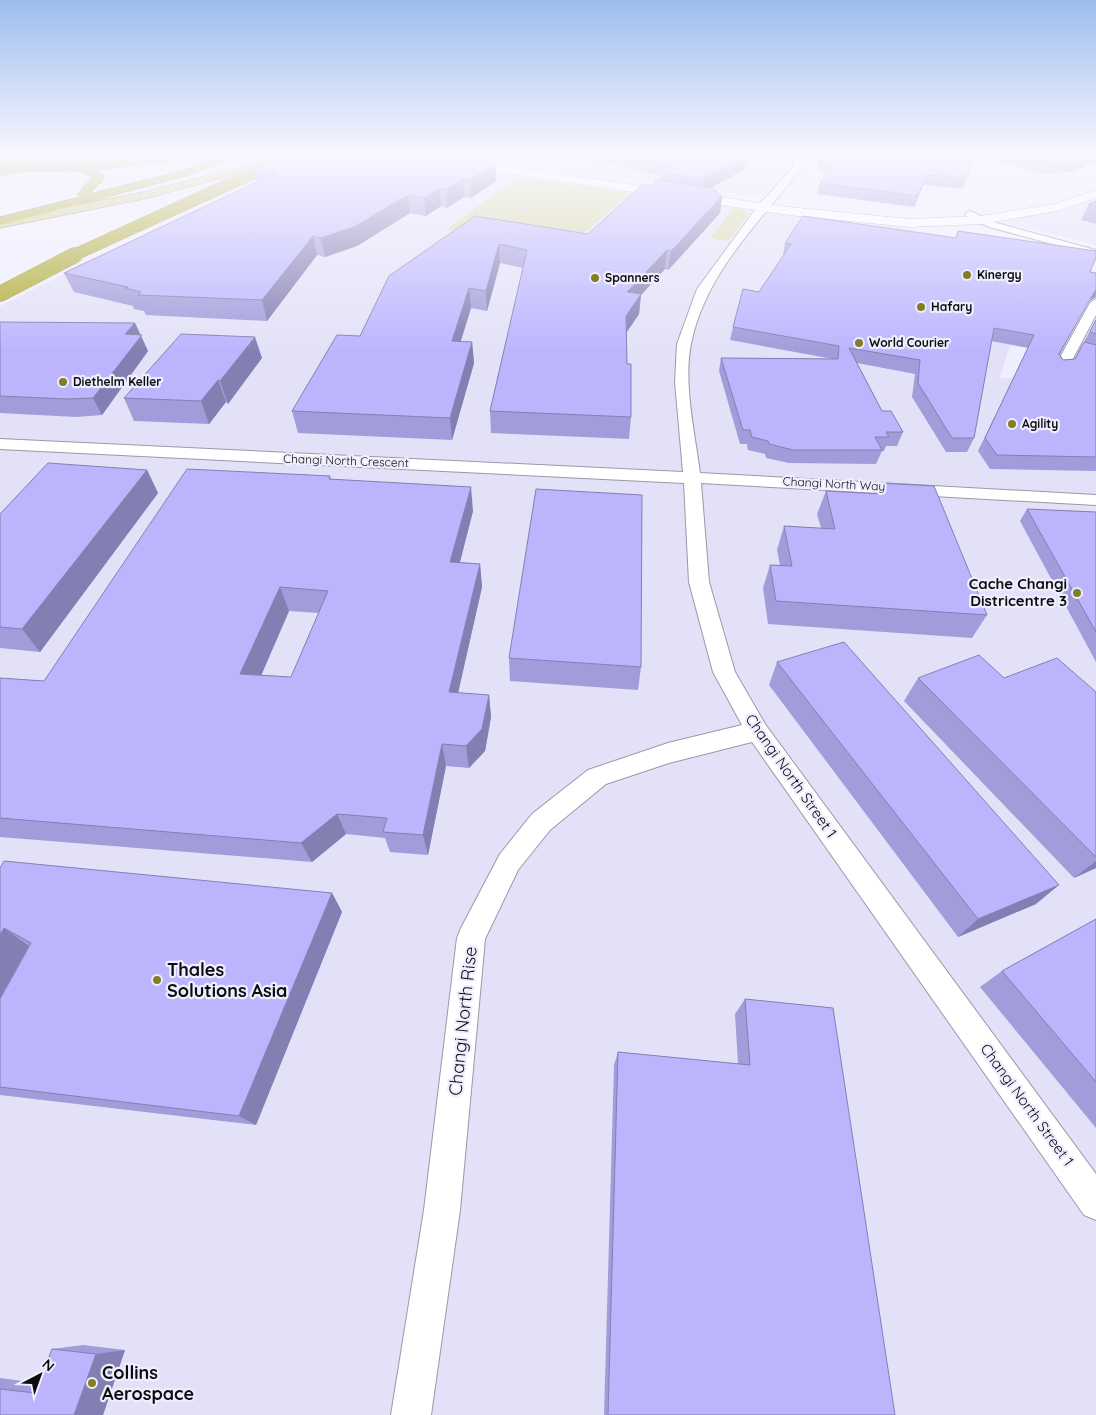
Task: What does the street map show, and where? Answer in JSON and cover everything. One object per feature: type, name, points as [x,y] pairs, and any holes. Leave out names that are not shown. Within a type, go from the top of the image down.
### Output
[{"type":"highway","points":[[9,236],[68,220]]},
{"type":"highway","points":[[64,246],[123,220]]},
{"type":"highway","points":[[0,294],[84,250],[151,220]]},
{"type":"street","name":"Changi North Street 1","points":[[754,220],[703,289],[684,344],[682,382],[692,476],[699,582],[724,672],[756,731],[1096,1203]]},
{"type":"street","points":[[867,220],[909,223],[942,220]]},
{"type":"street","points":[[985,220],[1024,234],[1096,253]]},
{"type":"street","points":[[1011,220],[1010,223],[1024,234]]},
{"type":"street","points":[[1061,368],[1070,348],[1095,305]]},
{"type":"street","points":[[1070,348],[1087,352]]},
{"type":"street","name":"Changi North Crescent","points":[[0,444],[692,476]]},
{"type":"street","name":"Changi North Way","points":[[692,476],[1096,500]]},
{"type":"street","name":"Changi North Rise","points":[[410,1415],[442,1210],[471,938],[508,862],[541,822],[597,777],[668,753],[756,731]]},
{"type":"shaded area","points":[[173,220],[859,220],[1038,252],[1000,378],[1073,381],[1096,388],[1096,1415],[0,1415],[0,306]]},
{"type":"shaded area","points":[[1010,220],[1096,220],[1096,245],[1003,222]]},
{"type":"green space","points":[[459,220],[599,220],[565,249],[446,229]]},
{"type":"green space","points":[[724,220],[744,220],[728,241],[710,238]]},
{"type":"building","points":[[176,220],[366,220],[354,227],[321,238],[313,236],[262,300],[138,295],[141,292],[125,288],[128,287],[64,273]]},
{"type":"building","points":[[469,220],[500,220],[588,234],[603,220],[700,220],[671,251],[667,250],[627,292],[641,294],[626,316],[627,364],[631,364],[631,417],[490,411],[527,250],[499,244],[486,291],[469,288],[452,341],[472,342],[450,418],[292,411],[337,335],[360,336],[389,276]]},
{"type":"building","points":[[800,220],[831,220],[956,238],[958,231],[1096,251],[1096,258],[1090,272],[1096,273],[1096,289],[1059,354],[1063,360],[1075,359],[1084,342],[1096,345],[1096,457],[997,455],[985,438],[1034,335],[994,328],[974,438],[952,438],[918,383],[920,360],[849,348],[882,411],[891,411],[903,432],[886,432],[889,437],[875,437],[882,450],[793,450],[769,444],[768,441],[752,437],[750,430],[743,430],[721,358],[838,359],[839,346],[733,327],[743,289],[759,292],[791,244],[785,243]]},
{"type":"building","points":[[1096,320],[1096,334],[1090,332]]},
{"type":"building","name":"Diethelm Keller","points":[[0,322],[135,323],[125,334],[142,335],[93,398],[67,399],[0,396]]},
{"type":"building","points":[[181,334],[255,337],[220,381],[218,380],[201,401],[124,398]]},
{"type":"building","points":[[48,463],[147,470],[22,629],[0,627],[0,514]]},
{"type":"building","points":[[187,469],[330,476],[329,479],[471,487],[450,562],[480,564],[449,692],[489,695],[482,729],[466,746],[442,744],[423,835],[383,832],[387,818],[337,814],[301,843],[0,818],[0,678],[44,681]],"holes":[[[280,587],[328,591],[291,677],[240,674]]]},
{"type":"building","points":[[878,483],[934,486],[987,615],[776,601],[770,565],[792,566],[784,526],[835,529],[826,491],[882,494]]},
{"type":"building","points":[[536,489],[642,495],[641,667],[509,658]]},
{"type":"building","name":"Cache Changi Districentre 3","points":[[1027,509],[1096,512],[1096,632]]},
{"type":"building","points":[[844,642],[1059,885],[978,919],[777,662]]},
{"type":"building","points":[[979,655],[1004,678],[1057,658],[1096,692],[1096,857],[918,678]]},
{"type":"building","name":"Thales Solutions Asia","points":[[4,861],[332,893],[239,1116],[0,1087],[0,999],[31,943],[4,928],[0,935],[0,868]]},
{"type":"building","points":[[1096,919],[1096,1082],[1002,971]]},
{"type":"building","points":[[745,999],[833,1008],[895,1415],[608,1415],[618,1052],[750,1065]]},
{"type":"building","points":[[52,1349],[96,1354],[74,1415],[0,1415],[0,1389],[35,1393]]},
{"type":"place","name":"Kinergy","points":[[967,275]]},
{"type":"place","name":"Spanners","points":[[595,278]]},
{"type":"place","name":"Hafary","points":[[921,307]]},
{"type":"place","name":"World Courier","points":[[859,343]]},
{"type":"place","name":"Diethelm Keller","points":[[63,382]]},
{"type":"place","name":"Agility","points":[[1012,424]]},
{"type":"place","name":"Cache Changi Districentre 3","points":[[1077,593]]},
{"type":"place","name":"Thales Solutions Asia","points":[[157,980]]},
{"type":"place","name":"Collins Aerospace","points":[[92,1383]]}]
